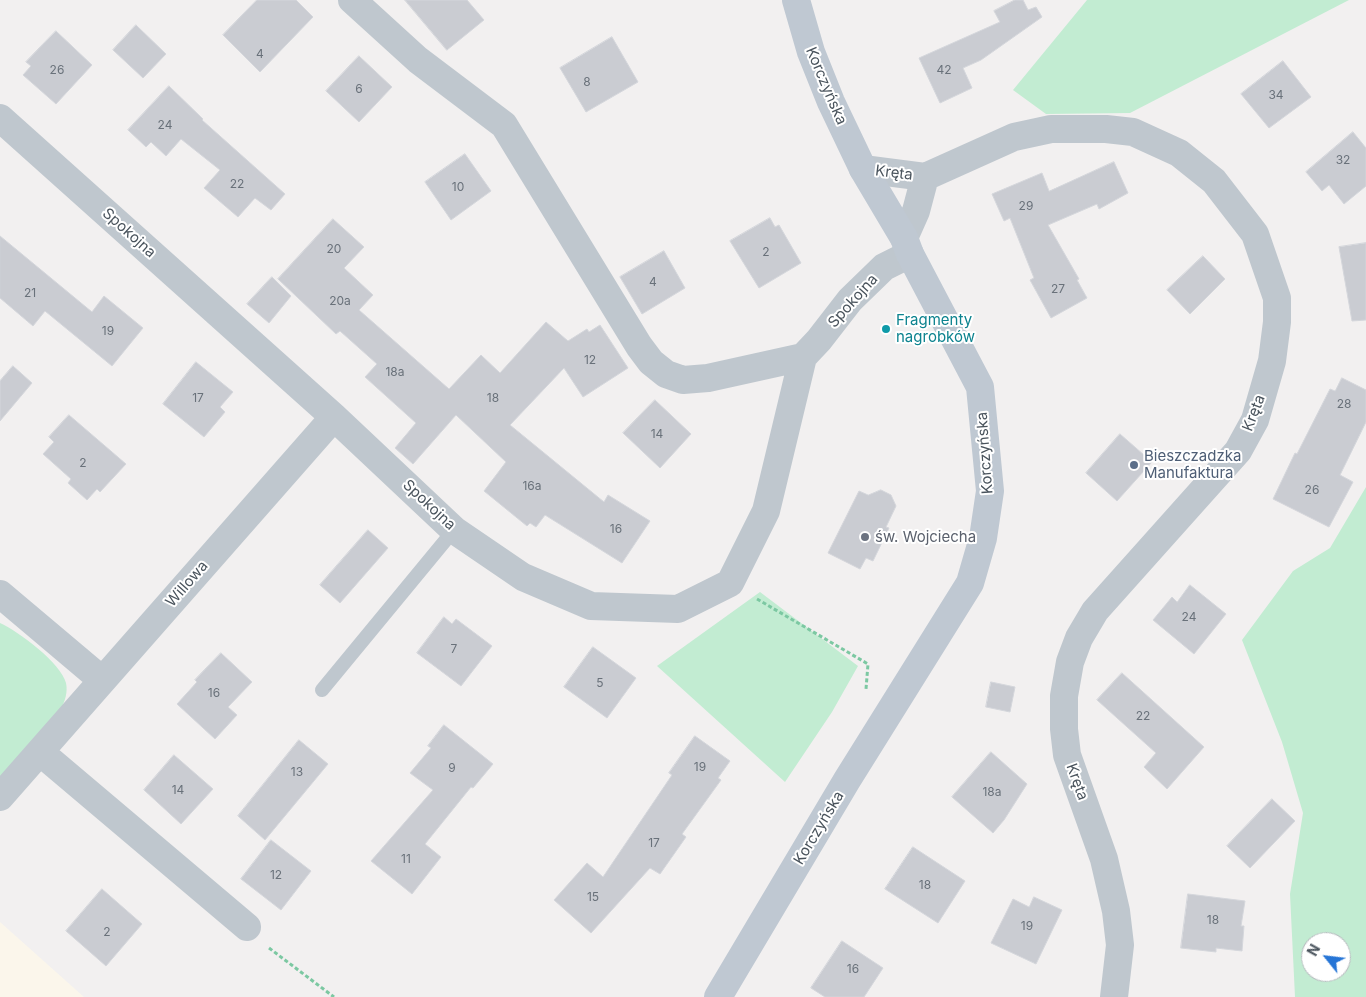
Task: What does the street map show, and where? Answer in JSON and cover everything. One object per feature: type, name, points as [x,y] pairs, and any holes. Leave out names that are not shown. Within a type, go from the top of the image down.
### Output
[{"type":"main road","name":"Korczyńska","points":[[718,997],[844,786],[970,582],[983,538],[990,491],[980,387],[907,246],[863,169],[830,102],[802,25],[796,0]]},
{"type":"street","points":[[352,0],[418,60],[504,125],[651,362],[666,374],[683,380],[708,378],[803,356]]},
{"type":"street","name":"Spokojna","points":[[0,118],[334,417],[454,530],[523,577],[590,606],[678,609],[730,583],[766,511],[803,356],[820,340],[850,300],[907,246]]},
{"type":"street","name":"Kręta","points":[[863,169],[925,177],[1014,137],[1051,129],[1106,129],[1133,132],[1178,153],[1214,181],[1255,234],[1277,298],[1277,322],[1272,361],[1255,420],[1238,451],[1095,611],[1079,638],[1070,662],[1064,696],[1064,729],[1067,755],[1104,859],[1116,911],[1120,945],[1114,997]]},
{"type":"street","name":"Kręta","points":[[907,246],[925,177]]},
{"type":"street","name":"Willowa","points":[[0,797],[334,417]]},
{"type":"street","points":[[0,594],[102,680]]},
{"type":"street","points":[[40,752],[247,927]]},
{"type":"lane","points":[[322,690],[454,530]]},
{"type":"path","points":[[756,598],[868,664],[866,693]]},
{"type":"path","points":[[247,927],[273,952],[334,997]]},
{"type":"shaded area","points":[[0,922],[84,997],[0,997]]},
{"type":"green space","points":[[1087,0],[1349,0],[1130,113],[1046,114],[1013,90]]},
{"type":"green space","points":[[1366,487],[1366,997],[1295,997],[1290,894],[1303,813],[1282,742],[1242,640],[1293,571],[1330,548]]},
{"type":"green space","points":[[760,592],[858,666],[832,712],[785,782],[657,666]]},
{"type":"green space","points":[[0,623],[27,640],[48,657],[62,675],[67,690],[61,709],[0,779]]},
{"type":"building","points":[[257,0],[296,0],[313,17],[260,72],[223,35]]},
{"type":"building","points":[[405,0],[467,0],[484,20],[447,50]]},
{"type":"building","points":[[1015,0],[1023,0],[1028,10],[1036,7],[1042,17],[981,60],[963,68],[972,88],[940,103],[919,58],[1000,22],[994,11]]},
{"type":"building","points":[[136,25],[166,54],[143,78],[113,50]]},
{"type":"building","points":[[56,31],[92,65],[56,104],[23,75],[31,66],[26,62]]},
{"type":"building","points":[[612,37],[638,82],[586,112],[560,68]]},
{"type":"building","points":[[359,56],[392,87],[359,122],[326,91]]},
{"type":"building","points":[[1283,61],[1311,97],[1269,128],[1241,94]]},
{"type":"building","points":[[169,86],[202,120],[285,194],[271,210],[255,198],[238,217],[204,188],[220,170],[181,139],[166,156],[151,142],[146,147],[128,130]]},
{"type":"building","points":[[1353,132],[1366,148],[1366,186],[1344,204],[1329,185],[1322,191],[1306,172]]},
{"type":"building","points":[[465,154],[491,191],[451,220],[425,182]]},
{"type":"building","points":[[1114,162],[1128,193],[1099,209],[1097,204],[1048,225],[1079,279],[1077,280],[1087,298],[1051,318],[1030,280],[1034,278],[1010,218],[1004,221],[992,194],[1042,173],[1049,191]]},
{"type":"building","points":[[770,218],[775,227],[779,225],[801,263],[759,288],[730,241]]},
{"type":"building","points":[[333,219],[364,247],[344,268],[373,295],[359,310],[449,389],[481,355],[500,373],[546,322],[568,341],[587,329],[589,332],[600,325],[628,368],[583,397],[564,368],[510,425],[604,502],[608,495],[650,521],[622,563],[545,515],[536,527],[530,523],[527,526],[484,491],[506,462],[456,415],[413,464],[395,448],[416,423],[365,377],[377,364],[340,331],[336,334],[278,279]]},
{"type":"building","points":[[0,236],[92,312],[104,296],[143,328],[112,366],[45,311],[33,326],[0,298]]},
{"type":"building","points":[[1366,243],[1366,320],[1352,321],[1339,247]]},
{"type":"building","points":[[664,251],[685,288],[642,314],[620,277]]},
{"type":"building","points":[[1203,256],[1225,279],[1190,314],[1167,290]]},
{"type":"building","points":[[272,277],[291,296],[269,323],[247,304]]},
{"type":"building","points":[[196,362],[233,392],[220,407],[225,412],[204,437],[163,404]]},
{"type":"building","points":[[13,366],[32,383],[0,421],[0,381]]},
{"type":"building","points":[[1342,378],[1366,390],[1366,422],[1340,475],[1353,482],[1329,527],[1273,499],[1295,453],[1297,454],[1330,389],[1335,391]]},
{"type":"building","points":[[655,400],[691,434],[660,468],[623,433]]},
{"type":"building","points":[[69,415],[126,464],[100,492],[97,489],[87,500],[68,483],[71,479],[43,454],[54,442],[49,437]]},
{"type":"building","points":[[1120,434],[1152,462],[1117,501],[1086,473]]},
{"type":"building","name":"św. Wojciecha","points":[[881,490],[891,495],[896,506],[886,527],[889,528],[873,561],[866,558],[860,569],[828,553],[859,491],[868,495]]},
{"type":"building","points":[[368,530],[388,548],[340,603],[320,585]]},
{"type":"building","points":[[1190,585],[1226,614],[1194,654],[1153,620],[1172,597],[1177,602]]},
{"type":"building","points":[[444,617],[452,624],[456,619],[492,646],[461,686],[417,653]]},
{"type":"building","points":[[593,647],[636,678],[607,718],[564,687]]},
{"type":"building","points":[[221,653],[252,682],[228,707],[237,715],[215,739],[177,704],[197,682],[195,680]]},
{"type":"building","points":[[1122,673],[1204,747],[1167,789],[1144,767],[1156,753],[1097,700]]},
{"type":"building","points":[[991,682],[1015,687],[1010,712],[986,707]]},
{"type":"building","points":[[444,725],[493,764],[473,788],[471,787],[425,844],[441,857],[412,894],[371,861],[433,790],[410,773],[431,748],[428,746]]},
{"type":"building","points":[[695,736],[730,761],[718,778],[721,780],[682,834],[686,837],[660,874],[650,868],[591,933],[554,900],[587,863],[603,877],[672,775],[669,773]]},
{"type":"building","points":[[299,740],[328,764],[265,840],[238,816]]},
{"type":"building","points":[[991,752],[1027,784],[1004,820],[993,833],[952,797]]},
{"type":"building","points":[[174,755],[213,789],[181,824],[144,790]]},
{"type":"building","points":[[1272,799],[1295,821],[1250,868],[1227,846]]},
{"type":"building","points":[[271,840],[311,871],[281,910],[241,879]]},
{"type":"building","points":[[913,847],[965,881],[938,923],[885,889]]},
{"type":"building","points":[[102,889],[142,924],[106,966],[66,931]]},
{"type":"building","points":[[1188,894],[1245,901],[1241,926],[1244,926],[1242,951],[1216,948],[1216,952],[1181,948]]},
{"type":"building","points":[[1034,897],[1062,910],[1036,964],[991,943],[1013,899],[1029,907]]},
{"type":"building","points":[[842,941],[883,968],[864,997],[825,997],[811,988]]},
{"type":"place","name":"Fragmenty nagrobków","points":[[886,329]]},
{"type":"place","name":"Bieszczadzka Manufaktura","points":[[1134,465]]},
{"type":"place","name":"św. Wojciecha","points":[[865,537]]}]
